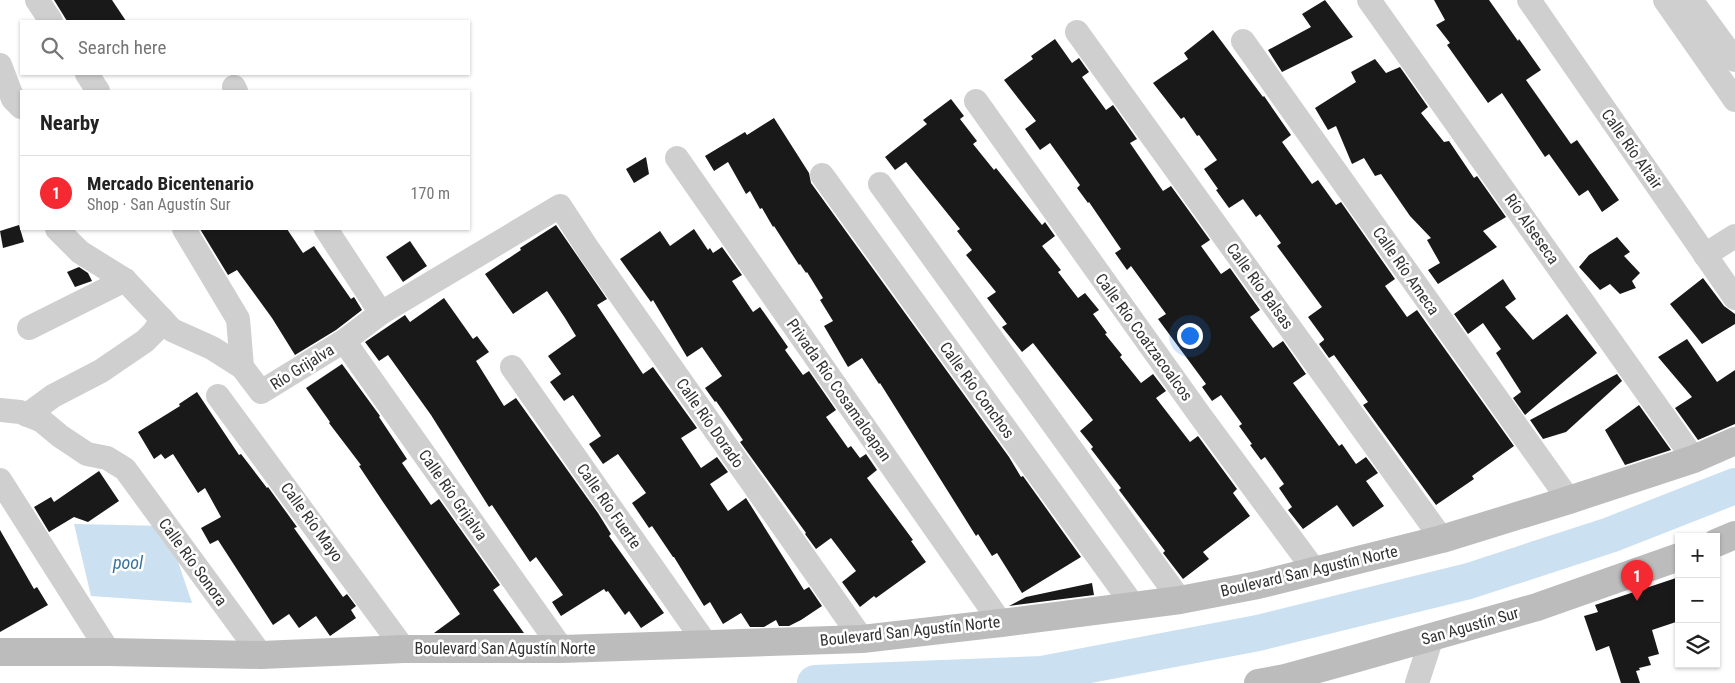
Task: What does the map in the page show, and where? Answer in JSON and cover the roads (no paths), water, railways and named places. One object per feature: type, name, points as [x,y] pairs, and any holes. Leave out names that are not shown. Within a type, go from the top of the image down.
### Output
[{"type":"main road","name":"Boulevard San Agustín Norte","points":[[0,652],[261,655],[404,649],[562,649],[862,639],[1001,623],[1180,600],[1258,585],[1315,571],[1442,539],[1569,500],[1694,459],[1735,441]]},
{"type":"main road","points":[[1720,541],[1735,535]]},
{"type":"main road","name":"San Agustín Sur","points":[[1258,683],[1284,680],[1537,607],[1675,558]]},
{"type":"street","points":[[37,0],[50,20]]},
{"type":"street","name":"Río Alseseca","points":[[1369,0],[1694,459]]},
{"type":"street","name":"Calle Río Altair","points":[[1529,0],[1735,298]]},
{"type":"street","points":[[1665,0],[1735,100]]},
{"type":"street","points":[[1691,0],[1735,60]]},
{"type":"street","name":"Calle Río Balsas","points":[[1077,32],[1442,539]]},
{"type":"street","name":"Calle Río Ameca","points":[[1243,42],[1569,500]]},
{"type":"street","points":[[0,65],[13,99],[20,105]]},
{"type":"street","points":[[88,75],[97,90]]},
{"type":"street","name":"Calle Río Coatzacoalcos","points":[[976,101],[1199,414],[1315,571]]},
{"type":"street","name":"Privada Río Cosamaloapan","points":[[677,158],[1001,623]]},
{"type":"street","name":"Calle Río Conchos","points":[[822,175],[1132,605]]},
{"type":"street","points":[[880,184],[1180,600]]},
{"type":"street","name":"Río Grijalva","points":[[242,367],[261,392],[344,341],[381,313],[560,206]]},
{"type":"street","name":"Calle Río Dorado","points":[[560,206],[593,257],[862,639]]},
{"type":"street","points":[[58,230],[80,252],[125,280],[172,330],[212,348],[242,367]]},
{"type":"street","points":[[185,230],[238,319],[242,367]]},
{"type":"street","points":[[327,230],[381,313]]},
{"type":"street","points":[[1705,255],[1735,236]]},
{"type":"street","points":[[29,328],[125,280]]},
{"type":"street","points":[[0,410],[27,415],[53,396],[101,372],[145,341],[154,332],[162,319]]},
{"type":"street","name":"Calle Río Grijalva","points":[[344,341],[562,649]]},
{"type":"street","name":"Calle Río Fuerte","points":[[512,368],[706,644]]},
{"type":"street","name":"Calle Río Mayo","points":[[218,396],[404,649]]},
{"type":"street","name":"Calle Río Sonora","points":[[27,415],[42,421],[60,436],[88,454],[107,458],[125,469],[261,655]]},
{"type":"street","points":[[0,480],[109,652]]},
{"type":"street","points":[[1417,683],[1432,637]]},
{"type":"water","name":"pool","points":[[74,524],[166,526],[192,603],[91,596]]},
{"type":"waterway","points":[[815,683],[1042,674],[1258,633],[1469,581],[1610,535],[1735,486]]},
{"type":"place","name":"Mercado Bicentenario","points":[[1637,601]]}]
